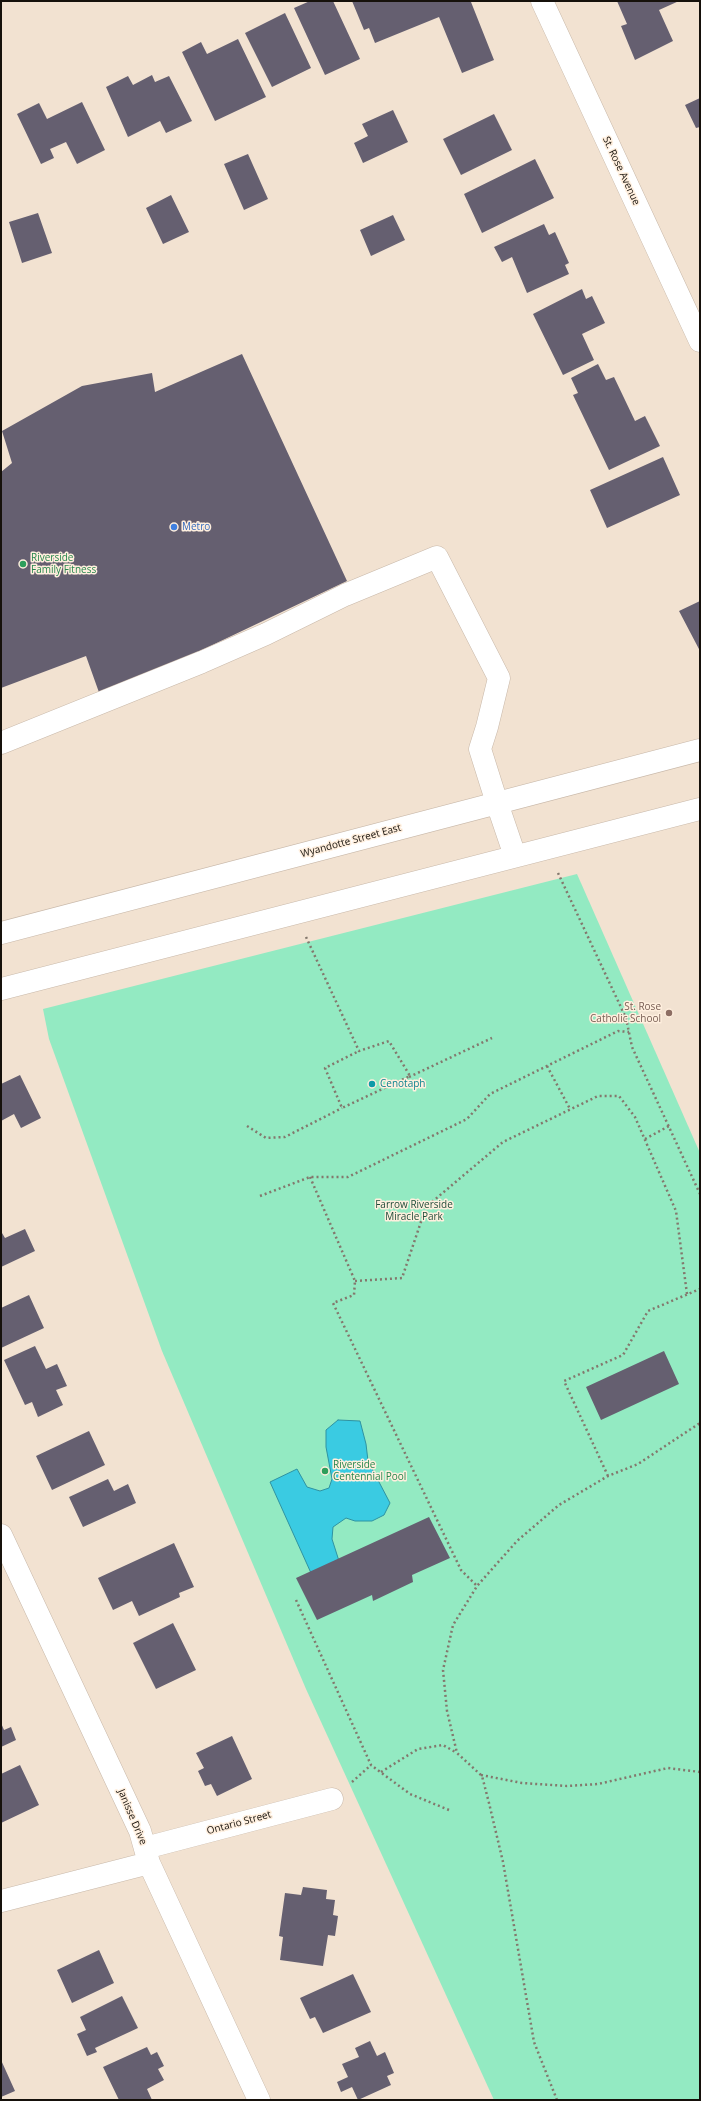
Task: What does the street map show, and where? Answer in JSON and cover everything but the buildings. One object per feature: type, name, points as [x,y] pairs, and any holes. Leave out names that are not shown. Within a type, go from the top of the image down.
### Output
[{"type":"main road","name":"St. Rose Avenue","points":[[542,1],[700,341]]},
{"type":"main road","points":[[1,744],[202,662],[266,634],[345,595],[438,557],[499,678],[480,749],[515,856]]},
{"type":"main road","name":"Wyandotte Street East","points":[[1,933],[700,750]]},
{"type":"main road","points":[[1,990],[700,809]]},
{"type":"main road","name":"Janisse Drive","points":[[1,1535],[140,1831],[147,1856],[259,2100]]},
{"type":"main road","name":"Ontario Street","points":[[1,1901],[332,1799]]},
{"type":"path","points":[[557,869],[626,1018],[632,1047],[700,1194]]},
{"type":"path","points":[[305,935],[359,1051]]},
{"type":"path","points":[[260,1196],[310,1177],[348,1177],[467,1120],[490,1094],[618,1031],[629,1032]]},
{"type":"path","points":[[247,1126],[266,1138],[285,1137],[342,1108],[492,1038]]},
{"type":"path","points":[[342,1108],[325,1068],[359,1051],[389,1041],[410,1076]]},
{"type":"path","points":[[547,1066],[570,1109]]},
{"type":"path","points":[[355,1281],[402,1278],[426,1207],[503,1142],[598,1096],[619,1096],[635,1118],[676,1211],[687,1294]]},
{"type":"path","points":[[645,1139],[669,1126]]},
{"type":"path","points":[[310,1177],[355,1281],[354,1295],[333,1303],[461,1570],[477,1586]]},
{"type":"path","points":[[608,1476],[564,1381],[623,1355],[648,1311],[700,1289]]},
{"type":"path","points":[[457,1753],[447,1711],[443,1670],[453,1625],[477,1586],[517,1541],[559,1505],[608,1476],[638,1464],[700,1423]]},
{"type":"path","points":[[296,1600],[371,1765],[410,1794],[449,1810]]},
{"type":"path","points":[[381,1772],[418,1749],[443,1745],[457,1753],[482,1776],[522,1783],[567,1786],[598,1784],[668,1768],[700,1772]]},
{"type":"path","points":[[482,1776],[503,1862],[534,2042],[557,2100]]},
{"type":"green space","name":"Farrow Riverside Miracle Park","points":[[577,874],[700,1153],[700,2100],[494,2100],[306,1689],[162,1351],[49,1039],[43,1009]]},
{"type":"water","points":[[338,1420],[360,1421],[366,1444],[368,1461],[390,1503],[384,1515],[372,1521],[355,1521],[346,1518],[333,1527],[332,1539],[339,1561],[311,1573],[270,1482],[297,1469],[307,1487],[320,1491],[329,1488],[332,1479],[326,1447],[326,1430]]},
{"type":"place","name":"Metro","points":[[174,527]]},
{"type":"place","name":"Riverside Family Fitness","points":[[23,564]]},
{"type":"place","name":"St. Rose Catholic School","points":[[669,1013]]},
{"type":"place","name":"Cenotaph","points":[[372,1084]]},
{"type":"place","name":"Riverside Centennial Pool","points":[[325,1471]]}]
